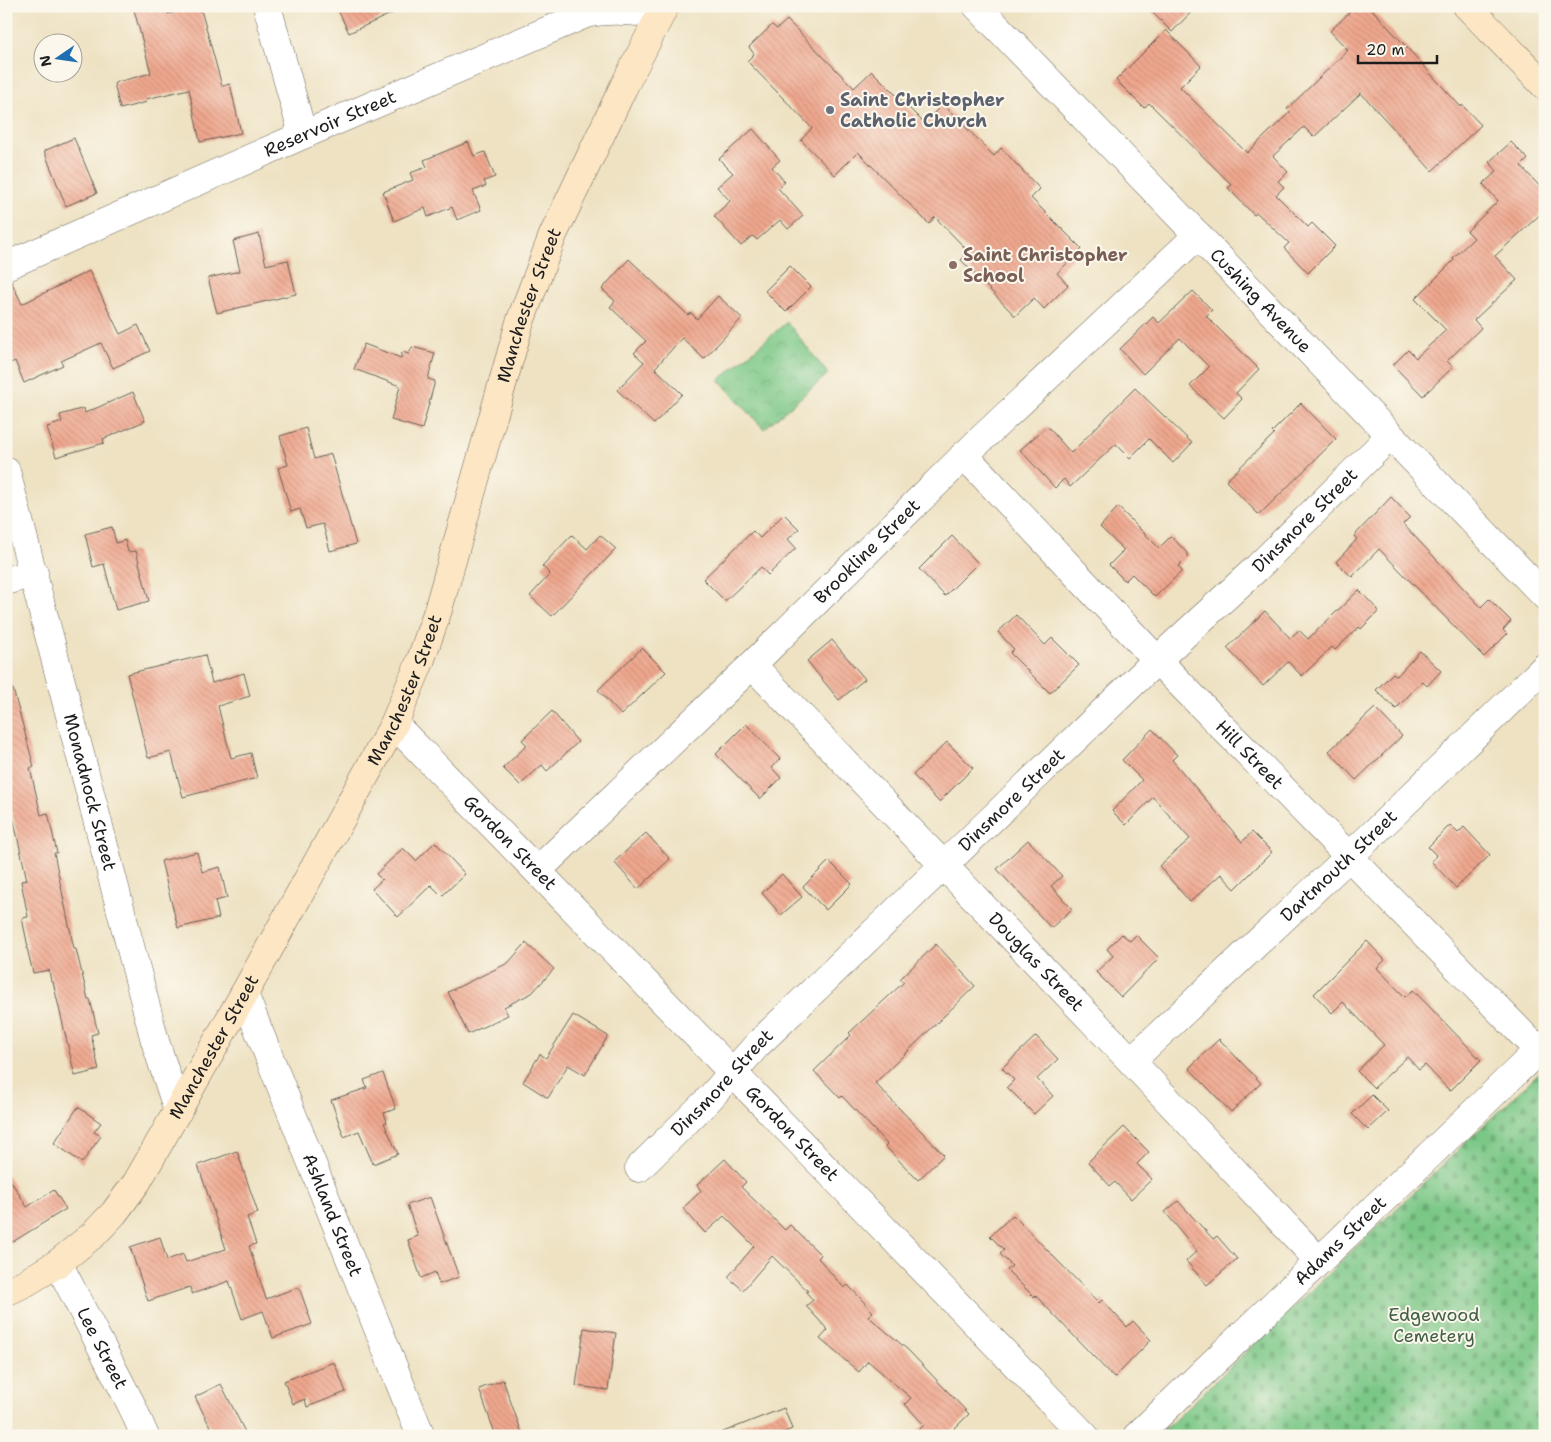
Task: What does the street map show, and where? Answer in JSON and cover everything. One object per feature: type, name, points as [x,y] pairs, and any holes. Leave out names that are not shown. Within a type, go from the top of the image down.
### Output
[{"type":"street","points":[[267,6],[303,136]]},
{"type":"street","name":"Cushing Avenue","points":[[977,6],[1545,596]]},
{"type":"street","points":[[1467,6],[1545,86]]},
{"type":"street","name":"Reservoir Street","points":[[6,266],[586,14],[603,10],[663,10]]},
{"type":"street","name":"Manchester Street","points":[[6,1292],[58,1263],[94,1234],[114,1213],[137,1182],[394,724],[420,662],[438,610],[520,322],[533,287],[557,226],[614,104],[663,10]]},
{"type":"street","name":"Brookline Street","points":[[538,870],[752,665],[964,455],[1198,235]]},
{"type":"street","name":"Dinsmore Street","points":[[639,1168],[710,1098],[757,1045],[1157,660],[1258,566],[1390,436]]},
{"type":"street","name":"Hill Street","points":[[964,455],[1157,660],[1349,858],[1541,1047]]},
{"type":"street","name":"Monadnock Street","points":[[6,472],[34,573],[155,1041],[178,1111]]},
{"type":"street","points":[[6,581],[34,573]]},
{"type":"street","name":"Douglas Street","points":[[752,665],[1131,1061],[1319,1261]]},
{"type":"street","name":"Dartmouth Street","points":[[1131,1061],[1349,858],[1545,667]]},
{"type":"street","name":"Gordon Street","points":[[394,724],[538,870],[732,1073],[1085,1436]]},
{"type":"street","name":"Ashland Street","points":[[244,994],[421,1436]]},
{"type":"street","name":"Adams Street","points":[[1137,1436],[1541,1047]]},
{"type":"street","name":"Lee Street","points":[[58,1263],[145,1436]]},
{"type":"green space","points":[[787,322],[828,374],[764,429],[719,380]]},
{"type":"green space","name":"Edgewood Cemetery","points":[[1545,1067],[1545,1436],[1158,1436]]},
{"type":"building","points":[[133,6],[166,6],[168,14],[200,6],[222,86],[230,84],[241,133],[200,142],[189,89],[146,99],[147,102],[120,109],[114,83],[151,73]]},
{"type":"building","points":[[336,6],[408,6],[349,33]]},
{"type":"building","points":[[1146,6],[1197,6],[1172,32]]},
{"type":"building","points":[[1356,6],[1369,6],[1461,107],[1462,105],[1481,125],[1432,171],[1361,93],[1314,137],[1304,127],[1273,156],[1288,172],[1278,181],[1284,187],[1276,195],[1308,227],[1312,223],[1335,246],[1308,273],[1284,248],[1289,243],[1257,213],[1254,215],[1228,188],[1232,185],[1149,103],[1144,108],[1116,80],[1166,30],[1201,66],[1180,87],[1247,153],[1290,112],[1287,109],[1348,50],[1330,31]]},
{"type":"building","points":[[787,20],[854,88],[872,71],[924,123],[943,104],[994,156],[1001,148],[1040,189],[1031,198],[1082,249],[1057,273],[1068,285],[1044,309],[1034,298],[1015,316],[961,260],[969,252],[935,217],[929,224],[858,152],[835,175],[801,140],[812,128],[747,61],[754,54],[749,47],[772,25],[777,29]]},
{"type":"building","points":[[753,129],[780,160],[772,167],[785,182],[778,188],[803,216],[788,229],[780,220],[757,240],[753,236],[741,246],[714,216],[730,201],[717,187],[733,173],[719,159]]},
{"type":"building","points":[[74,138],[97,193],[66,206],[44,151]]},
{"type":"building","points":[[468,142],[474,156],[485,152],[495,177],[484,181],[486,186],[473,191],[481,210],[457,220],[452,207],[428,217],[425,208],[394,221],[383,192],[413,180],[410,173],[427,167],[424,160]]},
{"type":"building","points":[[1511,142],[1528,159],[1521,166],[1545,192],[1545,210],[1495,256],[1517,280],[1474,320],[1481,328],[1447,361],[1453,367],[1423,396],[1393,365],[1408,350],[1416,358],[1446,330],[1415,299],[1474,238],[1467,231],[1498,201],[1483,184],[1497,171],[1489,162]]},
{"type":"building","points":[[259,234],[266,265],[288,260],[296,294],[217,313],[208,278],[240,271],[233,241]]},
{"type":"building","points":[[629,259],[688,315],[691,313],[697,319],[718,296],[742,318],[704,359],[682,338],[655,368],[682,394],[654,424],[617,390],[644,362],[634,353],[646,341],[610,307],[615,301],[602,289]]},
{"type":"building","points":[[790,266],[811,287],[786,312],[765,291]]},
{"type":"building","points":[[89,271],[120,334],[138,325],[150,351],[113,368],[101,343],[61,361],[63,365],[24,383],[15,361],[6,365],[6,281],[11,281],[22,304]]},
{"type":"building","points":[[1193,291],[1212,310],[1206,316],[1259,369],[1236,393],[1242,399],[1224,418],[1190,386],[1209,367],[1180,338],[1143,374],[1120,349],[1153,317],[1159,323]]},
{"type":"building","points":[[364,344],[401,358],[402,352],[409,354],[412,347],[435,353],[428,379],[435,381],[422,429],[391,420],[400,386],[354,369]]},
{"type":"building","points":[[1135,388],[1192,443],[1173,463],[1149,439],[1130,458],[1116,444],[1070,487],[1064,479],[1055,488],[1020,450],[1047,426],[1071,453]]},
{"type":"building","points":[[133,392],[145,421],[103,439],[104,443],[56,457],[47,427],[62,422],[60,415],[84,408],[85,413]]},
{"type":"building","points":[[1301,403],[1336,439],[1259,515],[1226,481],[1274,434],[1272,432]]},
{"type":"building","points":[[306,428],[314,459],[331,454],[356,544],[330,551],[323,524],[306,528],[300,509],[291,512],[278,468],[288,465],[280,436]]},
{"type":"building","points":[[1391,497],[1410,517],[1403,524],[1481,607],[1489,599],[1511,621],[1503,630],[1507,634],[1484,657],[1379,549],[1352,577],[1336,562],[1357,539],[1354,536]]},
{"type":"building","points":[[1118,507],[1159,548],[1171,536],[1189,555],[1178,566],[1182,571],[1155,597],[1132,574],[1125,581],[1109,565],[1124,550],[1100,527]]},
{"type":"building","points":[[784,514],[799,529],[788,539],[796,548],[768,575],[761,567],[725,601],[703,579],[753,531],[760,538]]},
{"type":"building","points":[[112,527],[116,543],[125,540],[128,552],[136,551],[149,601],[116,610],[104,564],[93,567],[85,534]]},
{"type":"building","points":[[572,535],[587,549],[600,535],[616,549],[552,616],[530,596],[550,574],[542,566]]},
{"type":"building","points":[[952,536],[978,563],[945,596],[919,569]]},
{"type":"building","points":[[1359,590],[1379,611],[1361,629],[1359,627],[1335,650],[1332,647],[1302,676],[1288,662],[1263,686],[1227,648],[1265,611],[1290,638],[1299,630],[1308,639]]},
{"type":"building","points":[[1016,615],[1045,645],[1052,638],[1079,665],[1050,693],[1010,653],[1014,649],[998,632]]},
{"type":"building","points":[[832,640],[865,679],[839,700],[807,661]]},
{"type":"building","points":[[642,648],[666,672],[621,715],[598,690]]},
{"type":"building","points":[[1420,651],[1441,671],[1427,686],[1422,681],[1396,709],[1376,690],[1393,673],[1397,676]]},
{"type":"building","points":[[205,655],[212,683],[244,673],[250,696],[218,706],[231,758],[251,753],[257,778],[183,797],[171,752],[148,758],[127,674]]},
{"type":"building","points":[[13,689],[34,767],[30,768],[41,815],[48,813],[57,853],[54,853],[74,949],[76,949],[98,1033],[91,1035],[99,1070],[75,1076],[49,970],[33,973],[22,918],[28,917],[21,881],[27,880],[6,786],[6,690]]},
{"type":"building","points":[[1375,708],[1402,736],[1356,780],[1329,751]]},
{"type":"building","points":[[552,711],[578,742],[547,771],[542,765],[520,785],[503,768],[527,745],[522,740]]},
{"type":"building","points":[[746,724],[780,759],[772,768],[781,778],[760,799],[716,754]]},
{"type":"building","points":[[1152,729],[1177,755],[1172,760],[1242,842],[1252,832],[1272,852],[1235,889],[1221,874],[1190,902],[1159,866],[1190,839],[1153,797],[1126,825],[1112,811],[1142,780],[1122,760]]},
{"type":"building","points":[[947,742],[973,768],[939,802],[913,775]]},
{"type":"building","points":[[1450,825],[1458,833],[1464,827],[1490,855],[1456,888],[1431,861],[1437,856],[1428,847]]},
{"type":"building","points":[[646,833],[670,859],[638,889],[614,862]]},
{"type":"building","points":[[1028,840],[1062,876],[1051,886],[1072,909],[1051,928],[997,869]]},
{"type":"building","points":[[435,842],[465,874],[442,896],[431,885],[398,917],[372,889],[382,880],[376,874],[403,848],[416,861]]},
{"type":"building","points":[[197,852],[202,872],[220,867],[227,898],[215,901],[219,918],[178,928],[161,861]]},
{"type":"building","points":[[829,861],[852,884],[826,910],[803,887]]},
{"type":"building","points":[[782,874],[802,897],[781,915],[762,893]]},
{"type":"building","points":[[1122,934],[1130,941],[1136,935],[1159,958],[1121,997],[1096,972],[1113,956],[1107,949]]},
{"type":"building","points":[[1367,941],[1385,960],[1377,968],[1405,997],[1413,990],[1481,1060],[1450,1091],[1425,1065],[1419,1070],[1407,1057],[1374,1088],[1357,1071],[1384,1045],[1343,1002],[1332,1013],[1314,994]]},
{"type":"building","points":[[526,943],[554,969],[532,993],[504,1007],[508,1015],[468,1034],[448,992],[508,963]]},
{"type":"building","points":[[936,944],[975,986],[875,1083],[944,1155],[918,1180],[885,1146],[887,1144],[842,1096],[840,1098],[814,1071],[851,1035],[849,1033],[904,982],[900,979]]},
{"type":"building","points":[[573,1015],[608,1036],[585,1075],[568,1065],[548,1098],[523,1082],[540,1054],[546,1058]]},
{"type":"building","points":[[1036,1036],[1058,1059],[1037,1079],[1053,1096],[1034,1114],[1007,1087],[1014,1080],[1002,1068]]},
{"type":"building","points":[[1219,1039],[1261,1083],[1231,1112],[1189,1068]]},
{"type":"building","points":[[383,1073],[396,1109],[384,1113],[387,1122],[384,1123],[398,1154],[373,1164],[359,1131],[344,1137],[331,1100],[367,1088],[364,1080]]},
{"type":"building","points":[[1372,1095],[1388,1111],[1368,1130],[1352,1114]]},
{"type":"building","points":[[78,1107],[101,1123],[94,1132],[101,1136],[82,1163],[54,1143]]},
{"type":"building","points":[[1124,1127],[1149,1152],[1137,1164],[1152,1179],[1131,1199],[1115,1182],[1110,1186],[1088,1162]]},
{"type":"building","points":[[237,1151],[258,1213],[247,1217],[256,1244],[249,1246],[266,1299],[299,1287],[312,1324],[273,1338],[263,1311],[242,1319],[229,1281],[192,1294],[190,1287],[148,1301],[130,1247],[160,1237],[167,1260],[183,1254],[186,1262],[226,1249],[198,1165]]},
{"type":"building","points":[[725,1159],[746,1182],[741,1187],[785,1230],[790,1225],[821,1255],[818,1258],[844,1288],[848,1285],[873,1312],[868,1316],[908,1350],[969,1414],[947,1436],[912,1436],[924,1425],[905,1404],[911,1398],[868,1361],[859,1372],[820,1339],[828,1330],[806,1306],[813,1300],[806,1292],[808,1291],[772,1256],[743,1290],[728,1277],[754,1246],[724,1216],[705,1233],[683,1208],[701,1191],[697,1185]]},
{"type":"building","points":[[6,1173],[27,1207],[54,1190],[66,1209],[6,1246]]},
{"type":"building","points":[[430,1197],[459,1277],[439,1284],[435,1272],[421,1278],[408,1240],[418,1236],[407,1205]]},
{"type":"building","points":[[1178,1201],[1213,1239],[1217,1236],[1237,1259],[1207,1285],[1186,1261],[1197,1251],[1165,1212]]},
{"type":"building","points":[[1013,1215],[1099,1303],[1102,1300],[1127,1327],[1133,1321],[1151,1340],[1114,1378],[1035,1295],[1034,1297],[1007,1270],[1012,1266],[1000,1254],[1004,1250],[990,1236]]},
{"type":"building","points":[[584,1328],[616,1333],[608,1390],[576,1386]]},
{"type":"building","points":[[334,1362],[346,1392],[307,1407],[305,1399],[293,1404],[284,1381]]},
{"type":"building","points":[[503,1380],[523,1436],[496,1436],[479,1389]]},
{"type":"building","points":[[221,1384],[247,1436],[215,1436],[195,1397]]},
{"type":"building","points":[[784,1408],[792,1429],[776,1436],[719,1436],[718,1434]]},
{"type":"place","name":"Saint Christopher Catholic Church","points":[[830,110]]},
{"type":"place","name":"Saint Christopher School","points":[[953,265]]}]
